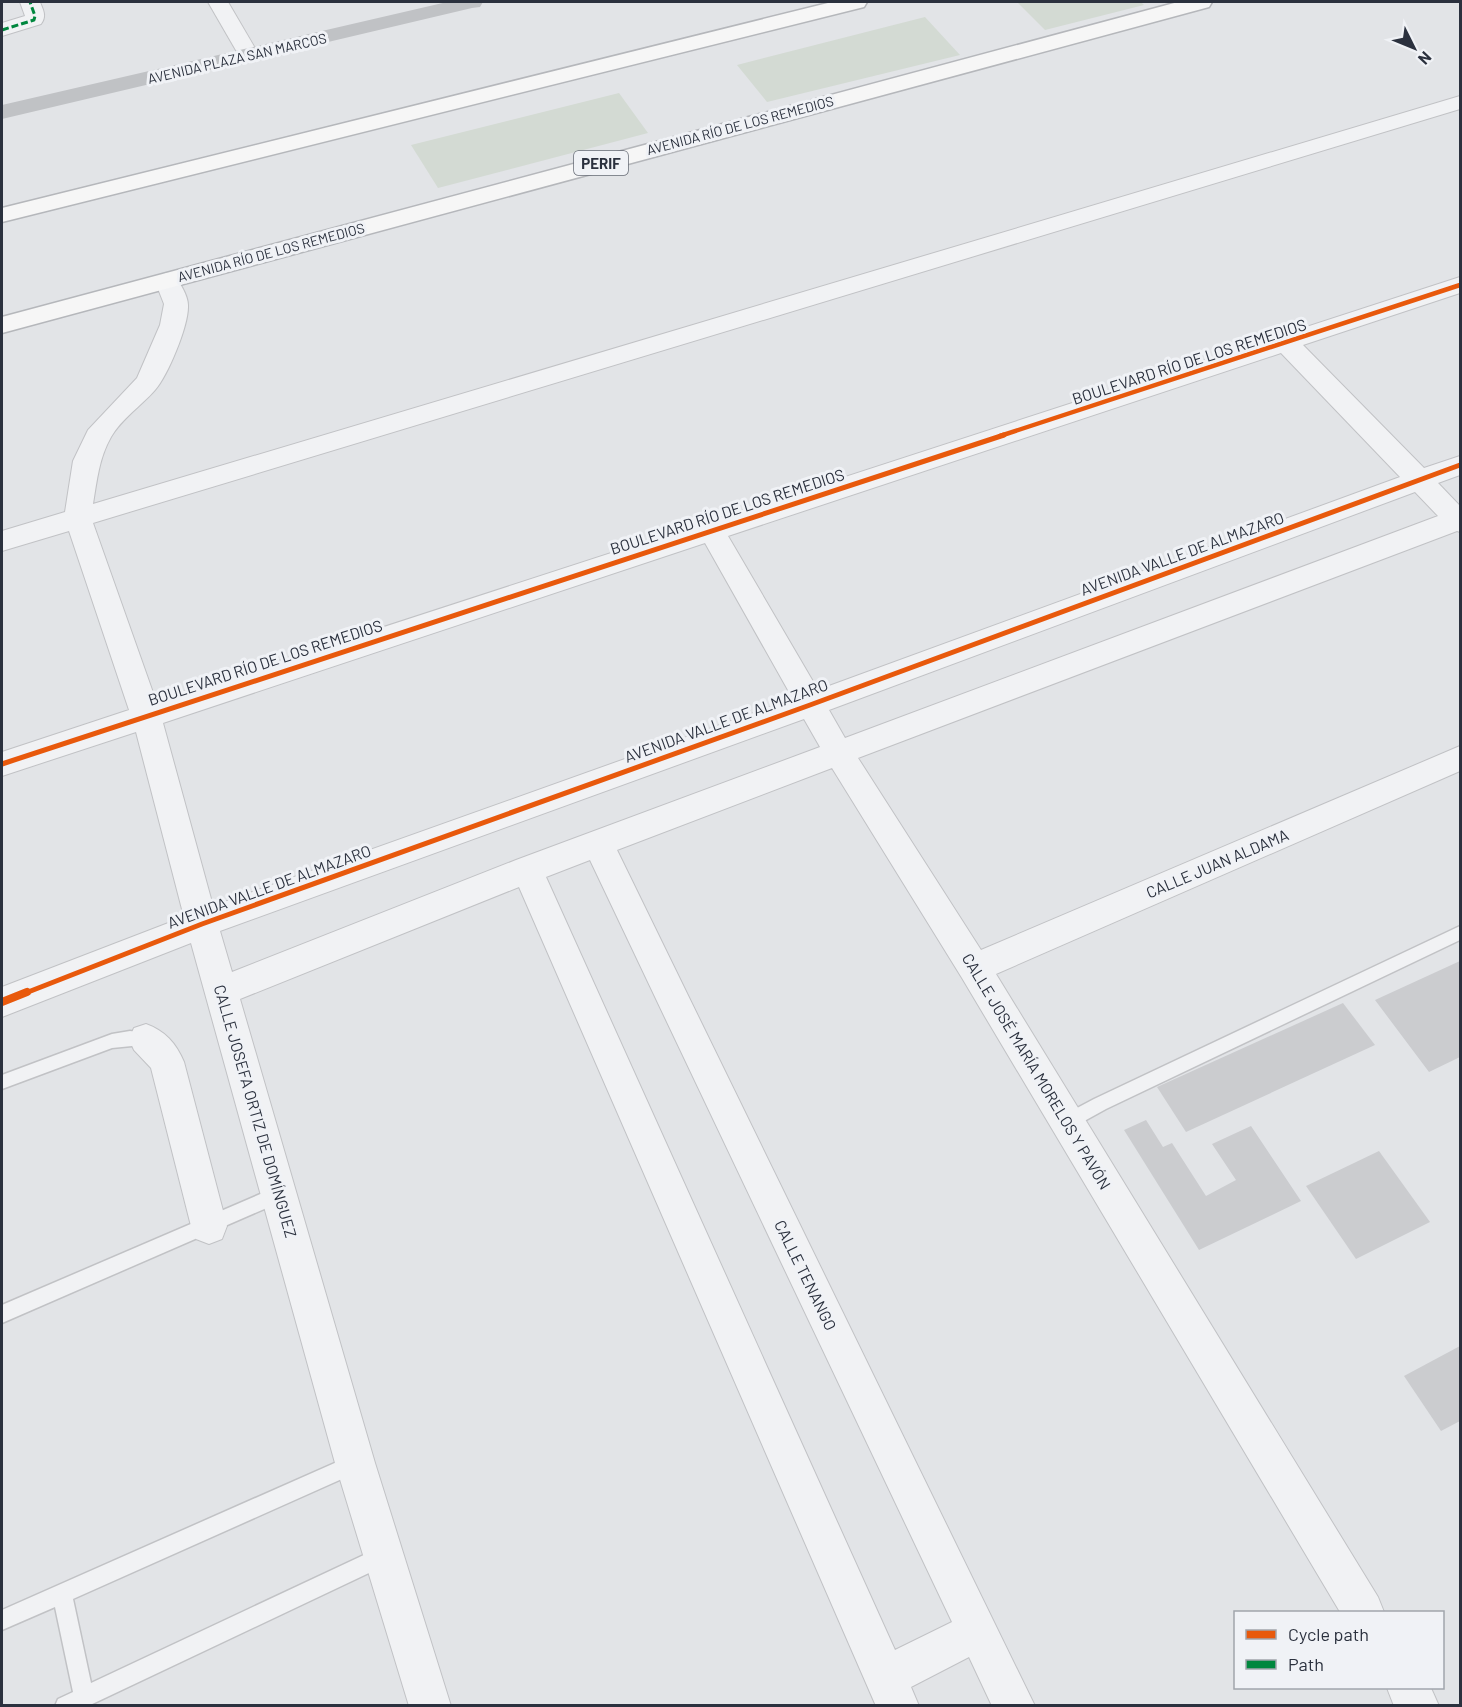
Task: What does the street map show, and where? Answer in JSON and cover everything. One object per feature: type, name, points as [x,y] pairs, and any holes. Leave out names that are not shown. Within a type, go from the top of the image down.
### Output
[{"type":"highway","points":[[2,215],[856,2]]},
{"type":"highway","name":"AVENIDA RÍO DE LOS REMEDIOS","points":[[2,325],[1201,2]]},
{"type":"highway","points":[[2,344],[125,291]]},
{"type":"street","points":[[2,30],[34,20],[35,16],[30,2]]},
{"type":"street","points":[[218,2],[248,56]]},
{"type":"street","name":"AVENIDA PLAZA SAN MARCOS","points":[[2,112],[472,2]]},
{"type":"street","points":[[2,541],[1461,102]]},
{"type":"street","points":[[78,518],[86,461],[101,430],[147,383],[172,325],[176,304],[167,281]]},
{"type":"street","name":"BOULEVARD RÍO DE LOS REMEDIOS","points":[[2,764],[1461,285]]},
{"type":"street","points":[[222,991],[527,870],[1460,520],[1418,480],[1286,343]]},
{"type":"street","name":"AVENIDA VALLE DE ALMAZARO","points":[[2,1002],[202,924],[810,705],[1461,465]]},
{"type":"street","name":"CALLE JOSEFA ORTIZ DE DOMÍNGUEZ","points":[[78,518],[146,715],[202,924],[355,1463],[430,1706]]},
{"type":"street","name":"CALLE JOSÉ MARÍA MORELOS Y PAVÓN","points":[[711,530],[839,754],[974,968],[1362,1611]]},
{"type":"street","name":"CALLE JUAN ALDAMA","points":[[974,968],[1461,758]]},
{"type":"street","name":"CALLE TENANGO","points":[[598,844],[1014,1706]]},
{"type":"street","points":[[527,870],[892,1691],[977,1631]]},
{"type":"street","points":[[146,1039],[158,1049],[167,1062],[209,1226]]},
{"type":"street","points":[[1409,1689],[1418,1706]]},
{"type":"lane","points":[[1068,1122],[1100,1104],[1461,933]]},
{"type":"lane","points":[[2,1082],[112,1041],[130,1038],[146,1039]]},
{"type":"lane","points":[[2,1314],[279,1194]]},
{"type":"lane","points":[[2,1620],[355,1463]]},
{"type":"lane","points":[[65,1706],[383,1556]]},
{"type":"lane","points":[[62,1594],[84,1696]]},
{"type":"shaded area","points":[[1017,2],[1141,2],[1144,5],[1045,30]]},
{"type":"shaded area","points":[[925,17],[960,55],[767,102],[737,65]]},
{"type":"shaded area","points":[[619,93],[648,133],[438,188],[411,145]]},
{"type":"building","points":[[1460,961],[1460,1057],[1429,1072],[1375,1000]]},
{"type":"building","points":[[1343,1003],[1375,1045],[1186,1132],[1157,1087]]},
{"type":"building","points":[[1146,1120],[1163,1147],[1172,1143],[1206,1196],[1236,1180],[1212,1144],[1251,1126],[1301,1201],[1199,1250],[1124,1130]]},
{"type":"building","points":[[1379,1151],[1430,1222],[1356,1259],[1306,1186]]},
{"type":"building","points":[[1460,1346],[1460,1421],[1441,1431],[1404,1376]]},
{"type":"marked path","points":[[2,30],[34,20],[35,16],[30,2]]},
{"type":"cycle path","points":[[2,764],[1460,285]]},
{"type":"cycle path","points":[[2,1002],[202,924],[810,705],[1460,465]]}]
